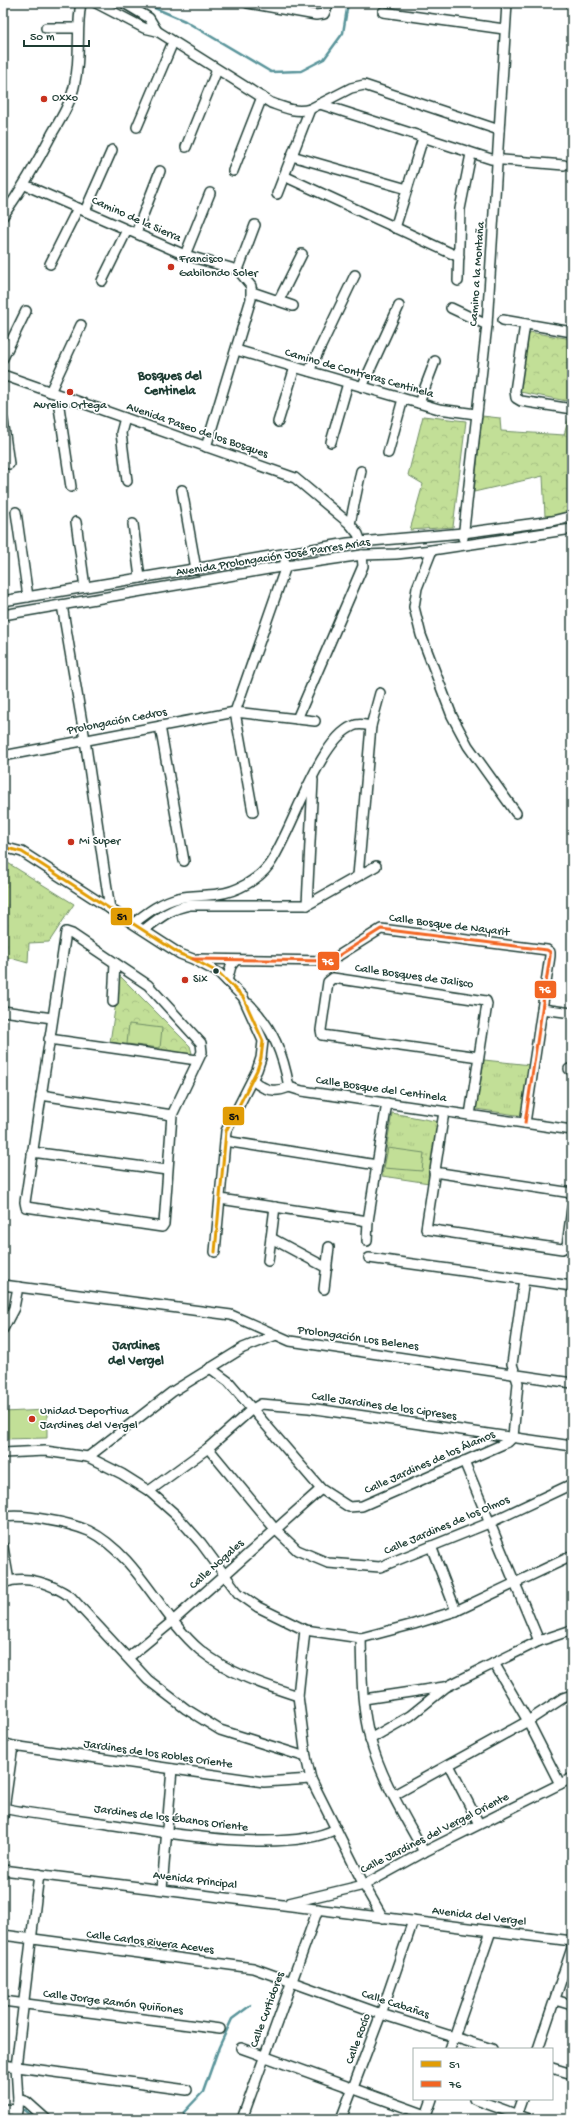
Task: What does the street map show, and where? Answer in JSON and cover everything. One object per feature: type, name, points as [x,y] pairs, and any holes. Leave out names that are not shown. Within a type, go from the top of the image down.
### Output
[{"type":"street","points":[[3,216],[25,185],[64,111],[75,84],[78,70],[78,28],[81,3]]},
{"type":"street","points":[[96,3],[144,28],[157,31],[217,70],[262,97],[288,110],[303,111],[310,109],[351,88],[364,85],[499,130]]},
{"type":"street","points":[[124,3],[149,18],[157,31]]},
{"type":"street","points":[[248,3],[316,15],[324,14],[329,3]]},
{"type":"street","name":"Camino a la Montaña","points":[[463,545],[486,325],[504,29],[507,3]]},
{"type":"street","points":[[383,12],[504,29]]},
{"type":"street","points":[[46,28],[78,28]]},
{"type":"street","points":[[137,127],[173,42]]},
{"type":"street","points":[[186,147],[217,70]]},
{"type":"street","points":[[233,171],[262,97]]},
{"type":"street","points":[[320,104],[471,154],[497,160],[564,165]]},
{"type":"street","points":[[277,194],[310,109]]},
{"type":"street","points":[[395,228],[423,138]]},
{"type":"street","points":[[50,264],[81,210],[112,150]]},
{"type":"street","points":[[458,281],[460,209],[471,154]]},
{"type":"street","points":[[292,156],[407,189]]},
{"type":"street","points":[[102,281],[131,231],[160,171]]},
{"type":"street","points":[[284,176],[459,257]]},
{"type":"street","name":"Camino de la Sierra","points":[[25,185],[185,255],[238,270]]},
{"type":"street","points":[[185,255],[210,193]]},
{"type":"street","points":[[206,447],[252,292],[251,286],[238,270],[255,225]]},
{"type":"street","points":[[280,300],[302,254]]},
{"type":"street","points":[[309,371],[355,275]]},
{"type":"street","points":[[252,292],[280,300],[293,306]]},
{"type":"street","points":[[362,387],[399,306]]},
{"type":"street","points":[[451,308],[486,325]]},
{"type":"street","points":[[3,358],[26,312]]},
{"type":"street","points":[[503,320],[572,332]]},
{"type":"street","points":[[525,324],[516,398],[521,401],[572,409]]},
{"type":"street","points":[[50,392],[81,325]]},
{"type":"street","name":"Camino de Contreras Centinela","points":[[236,350],[439,410],[476,414]]},
{"type":"street","points":[[418,404],[435,361]]},
{"type":"street","points":[[278,422],[295,367]]},
{"type":"street","name":"Avenida Paseo de los Bosques","points":[[3,375],[295,478],[350,524],[358,534],[361,542]]},
{"type":"street","points":[[331,442],[348,383]]},
{"type":"street","points":[[62,396],[59,407],[71,487]]},
{"type":"street","points":[[388,453],[403,399]]},
{"type":"street","points":[[125,418],[121,433],[127,481]]},
{"type":"street","points":[[3,420],[9,464]]},
{"type":"street","points":[[350,524],[361,471]]},
{"type":"street","points":[[182,490],[196,569]]},
{"type":"street","points":[[16,512],[28,597]]},
{"type":"street","name":"Avenida Prolongación José Parres Arias","points":[[3,601],[361,542],[463,534],[552,521],[572,516]]},
{"type":"street","points":[[76,522],[85,587]]},
{"type":"street","points":[[133,524],[140,578]]},
{"type":"street","name":"Avenida Prolongación José Parres Arias","points":[[3,615],[286,566],[362,555],[396,554],[432,550],[572,529]]},
{"type":"street","points":[[432,550],[417,588],[414,607],[421,635],[452,716],[468,746],[516,813]]},
{"type":"street","points":[[253,812],[235,712],[286,566],[284,554]]},
{"type":"street","points":[[297,719],[363,566],[362,555]]},
{"type":"street","points":[[62,605],[85,740],[110,909]]},
{"type":"street","points":[[358,876],[371,726],[380,693]]},
{"type":"street","name":"Prolongación Cedros","points":[[3,756],[235,712],[315,722]]},
{"type":"street","points":[[134,924],[164,903],[178,898],[228,892],[258,876],[268,867],[277,854],[313,774],[333,744],[352,726],[360,724],[371,726]]},
{"type":"street","points":[[160,726],[184,861]]},
{"type":"street","points":[[307,905],[313,774]]},
{"type":"street","points":[[3,847],[22,852],[180,954],[219,973],[227,980],[260,1015],[278,1045],[284,1059],[289,1087],[280,1090],[270,1090],[260,1087],[253,1080]]},
{"type":"street","points":[[144,930],[162,916],[175,909],[190,905],[307,905],[376,866]]},
{"type":"street","points":[[228,892],[228,905]]},
{"type":"street","name":"Calle Bosque de Nayarit","points":[[193,959],[235,961],[330,961],[381,929],[547,950],[550,952],[550,956],[542,1009]]},
{"type":"street","points":[[66,932],[72,934],[115,963],[148,985],[201,1043],[202,1052],[172,1115],[164,1224],[162,1227],[158,1228],[26,1207],[25,1202],[66,932]]},
{"type":"street","points":[[227,980],[230,966],[235,961]]},
{"type":"street","points":[[113,1002],[115,963]]},
{"type":"street","name":"Calle Bosques de Jalisco","points":[[470,1115],[479,1057],[487,1004],[484,999],[333,978],[330,979],[323,1014],[322,1035],[479,1057]]},
{"type":"street","points":[[215,1252],[226,1131],[253,1080],[263,1048],[261,1033],[243,997]]},
{"type":"street","points":[[525,1123],[542,1009],[572,1013]]},
{"type":"street","points":[[3,1011],[52,1018]]},
{"type":"street","points":[[49,1039],[197,1060]]},
{"type":"street","points":[[263,1048],[278,1045]]},
{"type":"street","name":"Calle Bosque del Centinela","points":[[289,1087],[302,1091],[387,1104],[572,1130]]},
{"type":"street","points":[[41,1095],[172,1115]]},
{"type":"street","points":[[367,1241],[368,1221],[387,1104]]},
{"type":"street","points":[[444,1112],[426,1229],[562,1249],[567,1246],[572,1208]]},
{"type":"street","points":[[225,1141],[377,1165]]},
{"type":"street","points":[[32,1152],[167,1170]]},
{"type":"street","points":[[434,1172],[572,1192]]},
{"type":"street","points":[[220,1199],[368,1221]]},
{"type":"street","points":[[268,1261],[275,1207]]},
{"type":"street","points":[[271,1238],[327,1268]]},
{"type":"street","points":[[324,1289],[329,1247]]},
{"type":"street","points":[[369,1258],[572,1286]]},
{"type":"street","points":[[512,1437],[518,1384],[512,1364],[524,1280]]},
{"type":"street","name":"Prolongación Los Belenes","points":[[3,1285],[231,1315],[290,1341],[572,1383]]},
{"type":"street","points":[[3,1329],[14,1308],[18,1287]]},
{"type":"street","points":[[88,1457],[172,1392],[243,1348],[276,1335]]},
{"type":"street","points":[[149,1491],[208,1448],[251,1410],[229,1382],[210,1368]]},
{"type":"street","name":"Calle Jardines de los Cipreses","points":[[251,1410],[261,1404],[309,1408],[572,1446]]},
{"type":"street","name":"Calle Jardines de los Álamos","points":[[251,1410],[321,1489],[349,1507],[362,1506],[508,1442],[512,1437]]},
{"type":"street","name":"Calle Jardines de los Olmos","points":[[208,1448],[275,1529],[297,1550],[328,1563],[380,1567],[488,1523],[572,1484]]},
{"type":"street","points":[[3,1453],[45,1451],[88,1457],[122,1474],[149,1491],[176,1515],[201,1543],[223,1575],[238,1593],[258,1607],[305,1630],[360,1638],[414,1624],[456,1611],[572,1556]]},
{"type":"street","points":[[464,1461],[488,1523],[516,1582],[539,1641]]},
{"type":"street","name":"Calle Nogales","points":[[128,1658],[174,1620],[321,1489]]},
{"type":"street","points":[[3,1517],[28,1516],[60,1522],[89,1532],[115,1550],[137,1572],[187,1638],[219,1662],[252,1680],[298,1696]]},
{"type":"street","points":[[3,1546],[6,1582],[24,1579],[57,1588],[71,1597],[158,1689],[186,1710],[220,1730],[306,1757]]},
{"type":"street","points":[[431,1546],[456,1611]]},
{"type":"street","points":[[305,1630],[298,1696],[306,1757],[311,1779],[364,1885],[383,1918]]},
{"type":"street","points":[[370,1739],[410,1716],[446,1687],[539,1641],[572,1630]]},
{"type":"street","points":[[360,1638],[365,1716],[370,1739],[380,1768],[424,1852]]},
{"type":"street","points":[[494,1663],[528,1721],[560,1784]]},
{"type":"street","points":[[364,1699],[446,1687]]},
{"type":"street","points":[[394,1795],[528,1721],[563,1698],[572,1695]]},
{"type":"street","name":"Jardines de los Robles Oriente","points":[[3,1743],[13,1746],[264,1782],[311,1779]]},
{"type":"street","points":[[3,1811],[13,1746]]},
{"type":"street","points":[[449,1765],[479,1824]]},
{"type":"street","points":[[162,1889],[172,1769]]},
{"type":"street","name":"Calle Jardines del Vergel Oriente","points":[[282,1905],[364,1885],[424,1852],[572,1778]]},
{"type":"street","name":"Jardines de los Ébanos Oriente","points":[[3,1811],[166,1832],[242,1840],[310,1838],[325,1834],[336,1828]]},
{"type":"street","name":"Avenida Principal","points":[[3,1870],[383,1918]]},
{"type":"street","points":[[3,2109],[16,2114],[18,2099],[16,2067],[39,1874]]},
{"type":"street","name":"Calle Curtidores","points":[[242,2119],[318,1909]]},
{"type":"street","name":"Avenida del Vergel","points":[[383,1918],[572,1941]]},
{"type":"street","name":"Calle Rocío","points":[[341,2119],[381,2014],[413,1921]]},
{"type":"street","points":[[450,2048],[491,1931]]},
{"type":"street","name":"Calle Carlos Rivera Aceves","points":[[3,1935],[31,1940],[253,1968],[291,1982]]},
{"type":"street","points":[[538,2048],[572,1948]]},
{"type":"street","name":"Calle Cabañas","points":[[291,1982],[381,2014],[489,2048]]},
{"type":"street","points":[[555,2000],[572,2005]]},
{"type":"street","name":"Calle Jorge Ramón Quiñones","points":[[3,2001],[220,2029]]},
{"type":"street","points":[[242,2048],[354,2088],[426,2117],[432,2100]]},
{"type":"street","points":[[3,2065],[187,2090]]},
{"type":"street","points":[[553,2068],[572,2074]]},
{"type":"street","points":[[18,2099],[28,2102],[46,2119]]},
{"type":"street","points":[[476,2100],[516,2116],[529,2119]]},
{"type":"street","points":[[516,2116],[522,2100]]},
{"type":"green space","points":[[529,332],[572,339],[572,402],[520,392]]},
{"type":"green space","points":[[423,416],[466,421],[453,527],[410,530],[423,484],[408,475]]},
{"type":"green space","points":[[482,416],[500,418],[501,431],[564,435],[569,417],[572,420],[572,509],[566,515],[545,516],[543,476],[474,492]]},
{"type":"green space","points":[[3,860],[74,904],[49,942],[29,943],[28,963],[3,956]]},
{"type":"green space","points":[[120,976],[190,1046],[192,1053],[187,1056],[110,1042]]},
{"type":"green space","points":[[129,1024],[162,1028],[160,1048],[127,1044]]},
{"type":"green space","points":[[484,1060],[531,1065],[523,1116],[476,1109]]},
{"type":"green space","points":[[392,1113],[440,1122],[429,1183],[382,1176]]},
{"type":"green space","points":[[388,1148],[424,1153],[422,1171],[384,1168]]},
{"type":"green space","points":[[47,1410],[47,1438],[3,1439],[3,1412]]},
{"type":"waterway","points":[[143,3],[185,21],[271,72],[301,71],[324,59],[343,33],[348,3]]},
{"type":"waterway","points":[[184,2119],[184,2112],[203,2092],[219,2047],[232,2019],[251,2005]]},
{"type":"waterway","points":[[24,2110],[35,2119]]},
{"type":"transit line","name":"51","points":[[3,847],[22,852],[180,954],[219,973],[243,997],[263,1041],[261,1058],[257,1070],[226,1131],[215,1252]]},
{"type":"transit line","name":"76","points":[[193,959],[330,961],[381,929],[547,950],[550,952],[550,956],[525,1123]]},
{"type":"place","name":"Oxxo","points":[[44,99]]},
{"type":"place","name":"Francisco Gabilondo Soler","points":[[171,267]]},
{"type":"place","name":"Aurelio Ortega","points":[[70,392]]},
{"type":"place","name":"Mi Super","points":[[71,842]]},
{"type":"place","name":"Six","points":[[185,980]]},
{"type":"place","name":"Unidad Deportiva Jardines del Vergel","points":[[32,1419]]},
{"type":"district","name":"Bosques del Centinela","points":[[170,384]]},
{"type":"district","name":"Jardines del Vergel","points":[[136,1354]]}]
